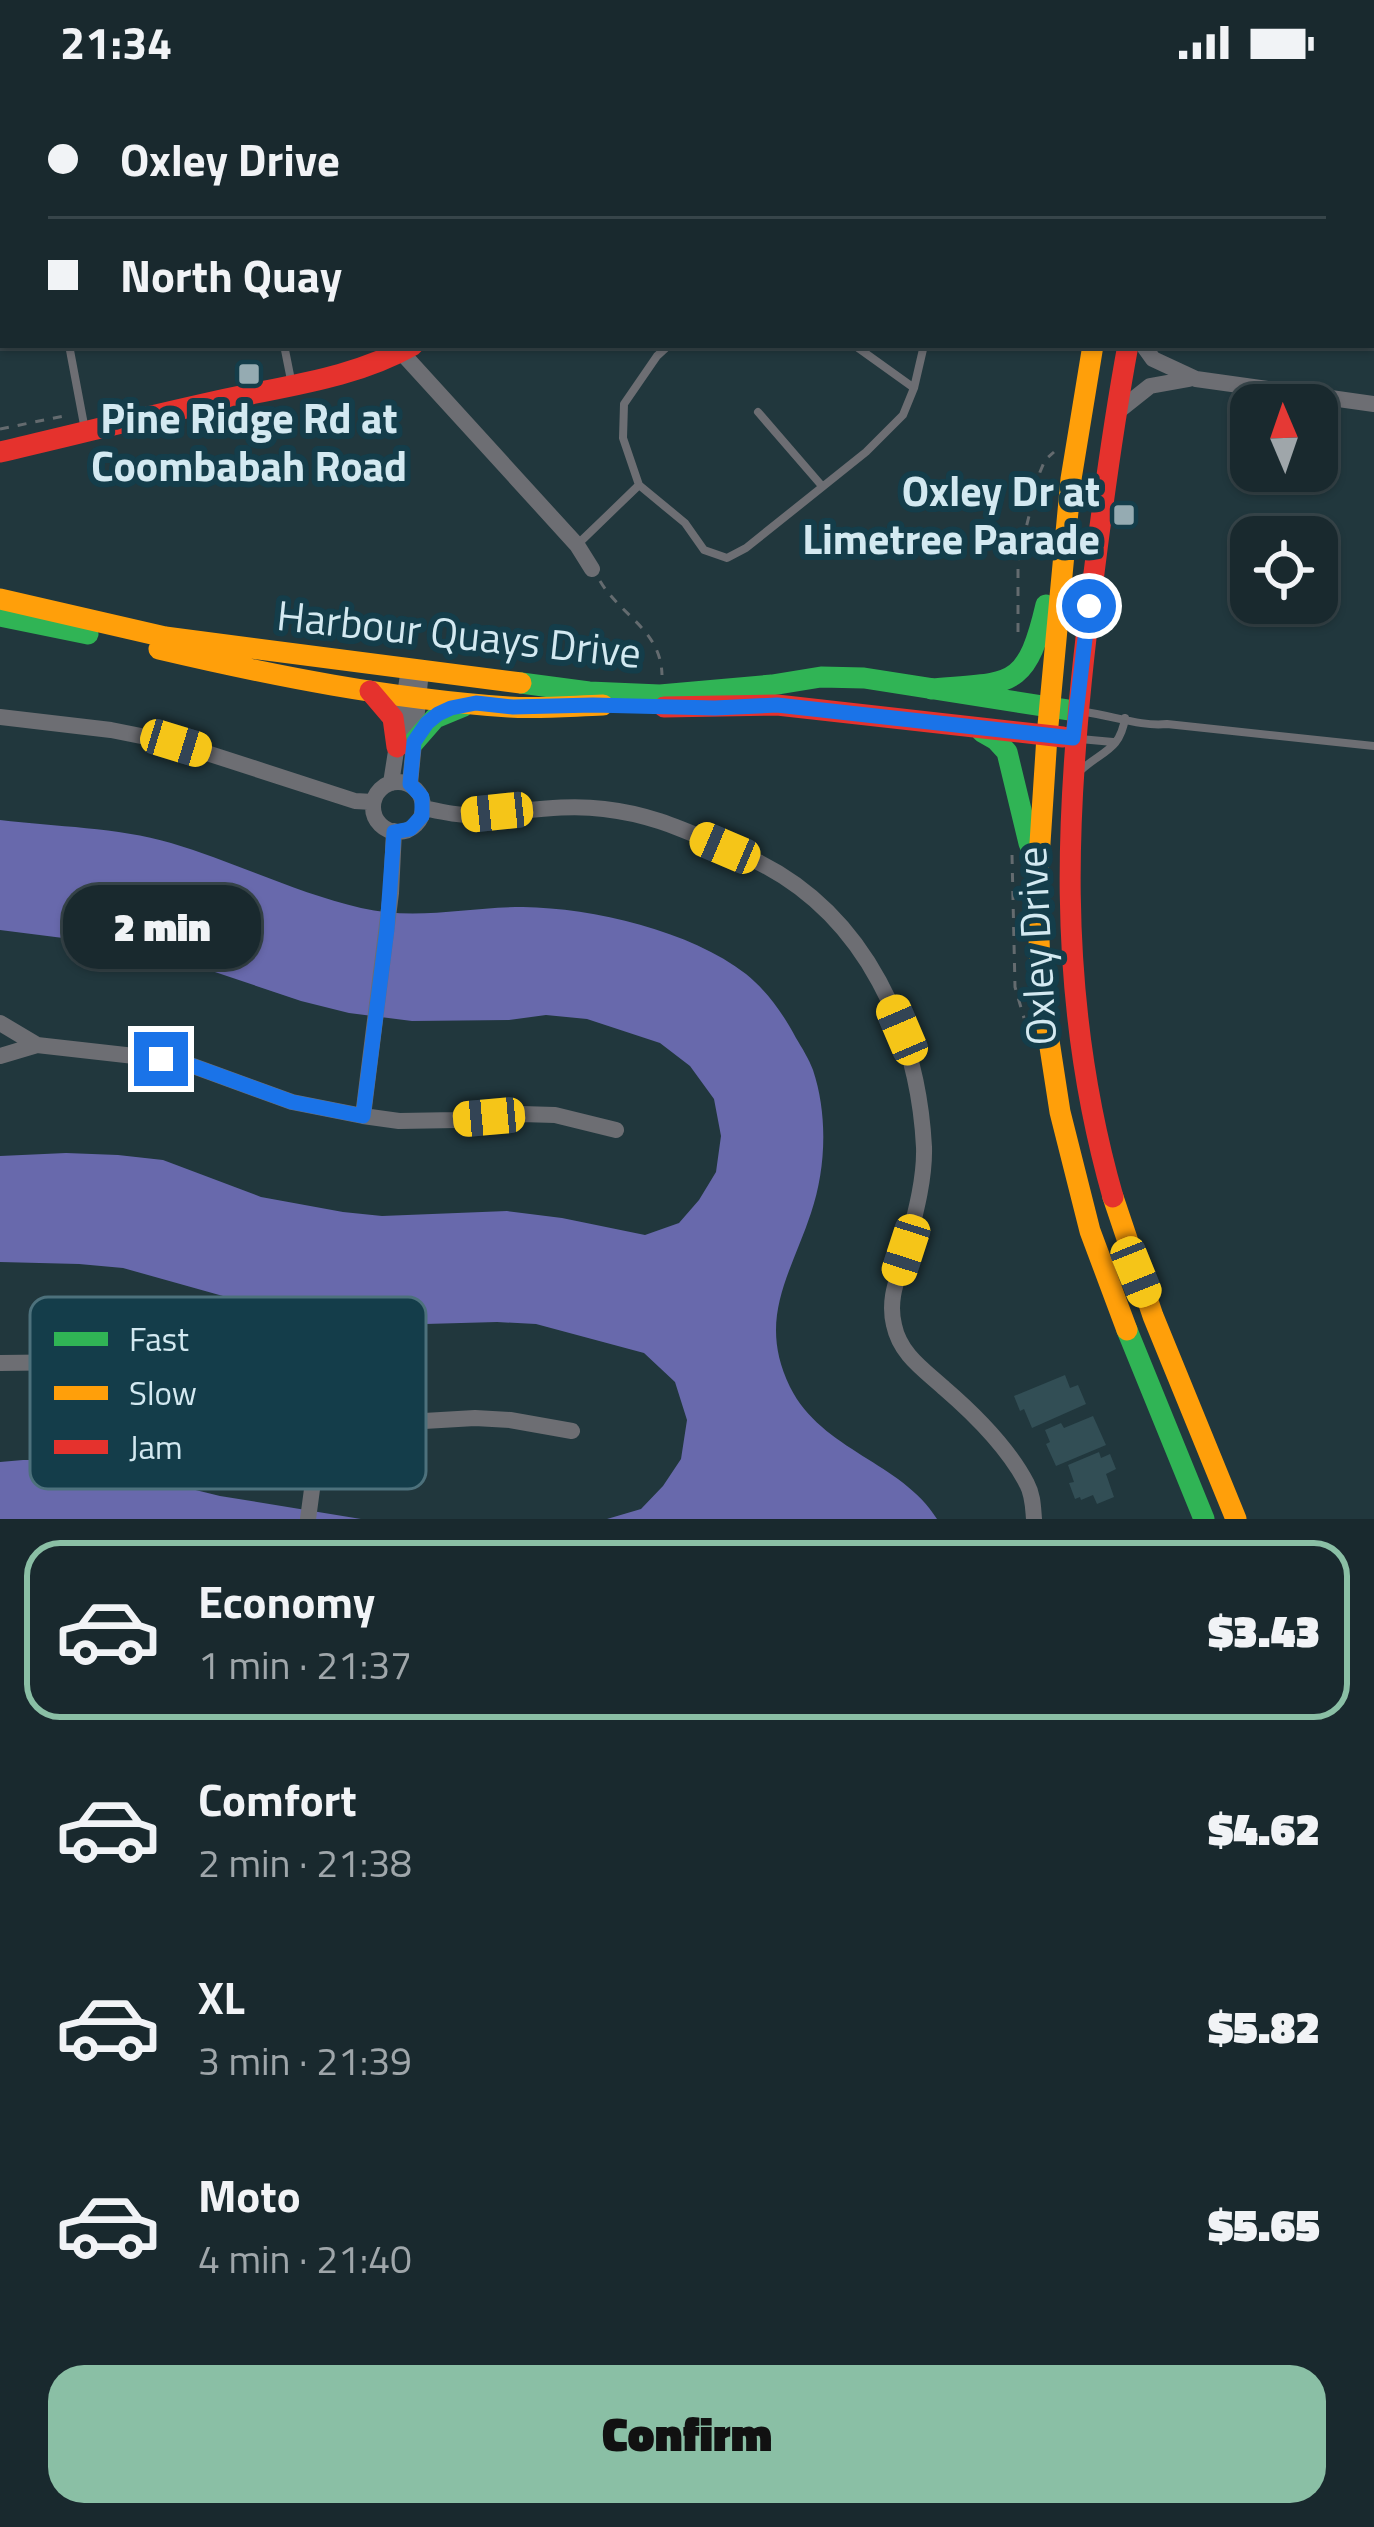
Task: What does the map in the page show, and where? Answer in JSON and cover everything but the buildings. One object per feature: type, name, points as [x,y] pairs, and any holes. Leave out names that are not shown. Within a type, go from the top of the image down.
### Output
[{"type":"street","name":"Oxley Drive","points":[[1093,348],[1071,478],[1047,736],[1038,868],[1042,989],[1054,1085],[1073,1171],[1105,1275],[1204,1519]]},
{"type":"street","name":"Oxley Drive","points":[[1127,348],[1075,711],[1067,859],[1075,1017],[1090,1107],[1123,1236],[1236,1519]]},
{"type":"street","points":[[1145,348],[1153,359],[1196,379]]},
{"type":"street","points":[[0,452],[293,387],[362,368],[408,349],[577,545],[592,569]]},
{"type":"street","points":[[1116,413],[1150,386],[1196,379],[1374,404]]},
{"type":"street","points":[[931,688],[1006,681],[1029,664],[1038,645],[1071,478]]},
{"type":"street","name":"Harbour Quays Drive","points":[[0,599],[165,637],[589,692],[660,695],[821,677],[864,678],[1075,711]]},
{"type":"street","name":"Harbour Quays Drive","points":[[0,616],[284,678],[412,696],[513,707],[777,705],[1073,738]]},
{"type":"street","points":[[400,784],[415,669]]},
{"type":"street","points":[[370,690],[393,718],[406,744]]},
{"type":"street","points":[[406,744],[438,714],[476,703]]},
{"type":"street","points":[[0,717],[176,743],[355,801],[374,802]]},
{"type":"street","points":[[976,729],[1007,752],[1038,868]]},
{"type":"street","points":[[400,784],[419,792],[424,808],[410,829],[394,832],[378,821],[374,802],[380,790],[400,784]]},
{"type":"street","points":[[424,808],[464,815],[562,806],[652,817],[762,864],[811,897],[851,936],[884,986],[919,1091],[924,1153],[910,1233],[891,1293],[899,1342],[922,1371],[981,1423],[1027,1482],[1034,1519]]},
{"type":"street","points":[[363,1116],[391,893],[394,832]]},
{"type":"street","points":[[0,1023],[37,1045],[177,1063],[292,1102],[363,1116],[399,1121],[555,1115],[616,1130]]},
{"type":"street","points":[[0,1056],[37,1045]]},
{"type":"street","points":[[0,1364],[30,1363]]},
{"type":"street","points":[[426,1420],[510,1420],[572,1431]]},
{"type":"street","points":[[308,1519],[312,1489]]},
{"type":"lane","points":[[70,348],[86,431]]},
{"type":"lane","points":[[285,348],[293,387]]},
{"type":"lane","points":[[666,348],[624,404],[623,438],[639,485],[685,523],[704,550],[727,559],[866,452],[903,415],[923,348]]},
{"type":"lane","points":[[858,348],[914,388]]},
{"type":"lane","points":[[758,412],[822,486]]},
{"type":"lane","points":[[577,545],[639,485]]},
{"type":"lane","name":"Harbour Quays Drive","points":[[1075,711],[1153,725],[1374,746]]},
{"type":"lane","points":[[1071,784],[1083,767],[1108,753],[1123,734],[1125,718]]},
{"type":"lane","name":"Harbour Quays Drive","points":[[1073,738],[1114,742]]},
{"type":"path","points":[[592,569],[607,593],[655,641],[662,684]]},
{"type":"water","points":[[0,820],[150,838],[313,894],[381,912],[523,907],[610,917],[670,934],[723,959],[746,974],[774,1004],[807,1058],[818,1087],[823,1123],[816,1196],[786,1278],[777,1319],[776,1340],[790,1387],[822,1427],[904,1483],[937,1519],[607,1519],[641,1509],[681,1459],[687,1420],[675,1382],[644,1353],[536,1324],[426,1324],[426,1297],[227,1297],[123,1268],[0,1262],[0,1156],[66,1153],[163,1160],[261,1197],[343,1212],[382,1216],[507,1211],[645,1235],[679,1223],[699,1200],[716,1172],[721,1136],[714,1099],[690,1066],[660,1043],[587,1019],[546,1015],[412,1021],[349,1013],[155,956],[0,930]]},
{"type":"water","points":[[30,1460],[30,1489],[191,1489],[361,1519],[0,1519],[0,1462]]},
{"type":"traffic: fast","points":[[931,689],[1011,677],[1031,653],[1046,605]]},
{"type":"traffic: fast","points":[[0,616],[88,634]]},
{"type":"traffic: fast","points":[[521,683],[660,695],[821,677],[864,678],[1075,711]]},
{"type":"traffic: fast","points":[[414,742],[435,718],[464,706]]},
{"type":"traffic: fast","points":[[982,732],[1007,752],[1037,864]]},
{"type":"traffic: fast","points":[[1127,1330],[1204,1519]]},
{"type":"traffic: slow","points":[[1093,348],[1071,479],[1037,889],[1041,989],[1060,1112],[1090,1231],[1127,1330]]},
{"type":"traffic: slow","points":[[0,599],[165,637],[521,683]]},
{"type":"traffic: slow","points":[[159,649],[289,677],[421,698],[521,708],[603,705]]},
{"type":"traffic: slow","points":[[1113,1197],[1153,1316],[1236,1519]]},
{"type":"traffic: jam","points":[[0,452],[318,380],[407,348]]},
{"type":"traffic: jam","points":[[1113,1197],[1081,1044],[1073,969],[1071,819],[1092,589],[1128,348]]},
{"type":"traffic: jam","points":[[370,691],[393,718],[397,747]]},
{"type":"traffic: jam","points":[[664,707],[777,705],[1063,737]]},
{"type":"place","name":"Pine Ridge Rd at Coombabah Road","points":[[249,374]]},
{"type":"place","name":"Oxley Dr at Limetree Parade","points":[[1124,515]]},
{"type":"route","points":[[161,1059],[292,1102],[363,1116],[391,893],[394,832],[410,829],[422,816],[422,797],[410,784],[414,742],[438,714],[476,703],[513,707],[777,705],[1073,738],[1089,606]]}]
